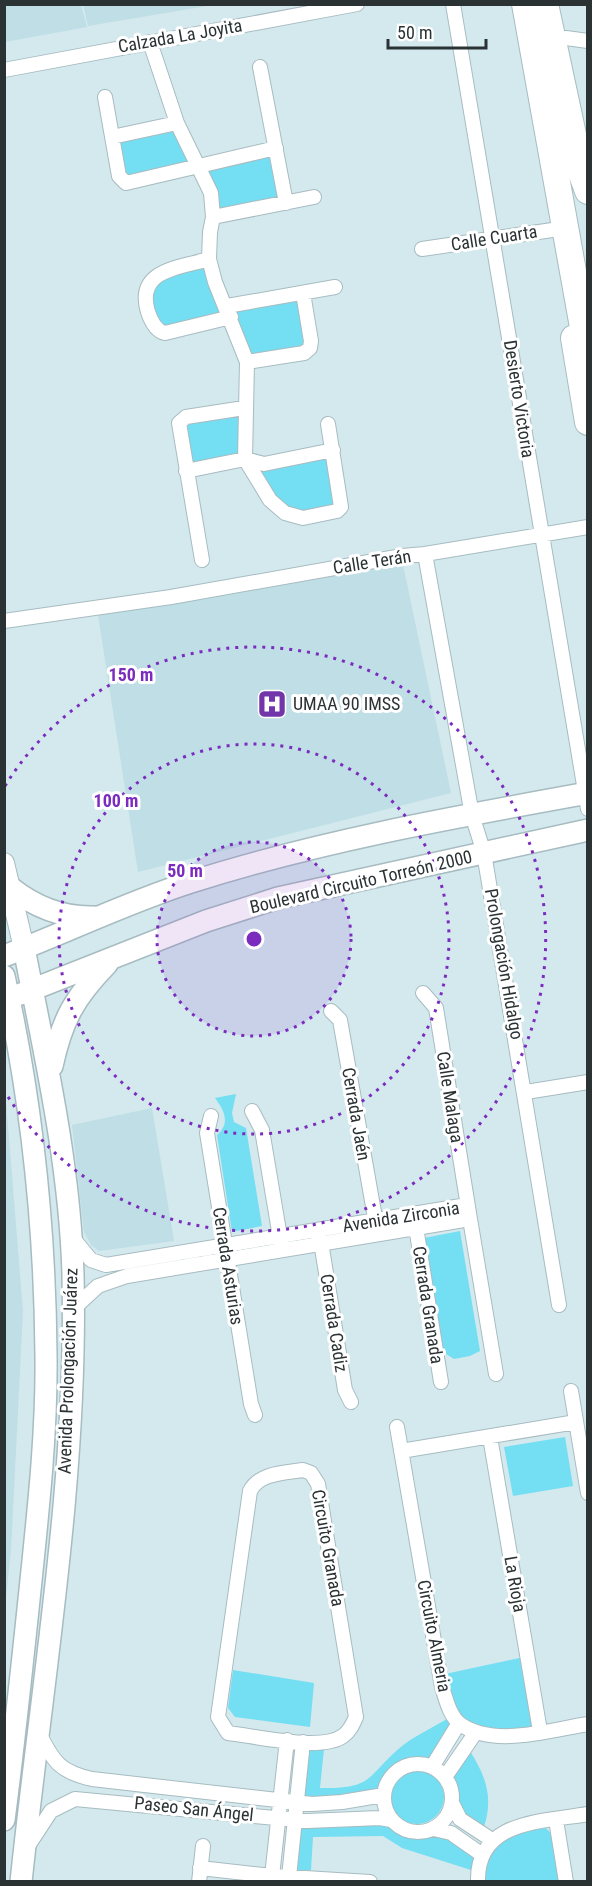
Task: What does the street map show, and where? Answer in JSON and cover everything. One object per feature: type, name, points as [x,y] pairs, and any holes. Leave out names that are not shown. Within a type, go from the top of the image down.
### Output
[{"type":"highway","points":[[525,4],[588,355]]},
{"type":"highway","points":[[545,4],[581,172],[588,191]]},
{"type":"highway","points":[[561,4],[577,39],[588,165]]},
{"type":"highway","points":[[567,236],[574,341],[588,422]]},
{"type":"main road","points":[[4,956],[151,895],[270,859],[472,815],[587,798]]},
{"type":"main road","name":"Boulevard Circuito Torreón 2000","points":[[7,1001],[32,989],[206,921],[278,898],[588,831]]},
{"type":"main road","points":[[11,888],[29,902],[74,917],[104,916]]},
{"type":"main road","name":"Avenida Prolongación Juárez","points":[[21,1881],[40,1736],[53,1611],[69,1432],[73,1310],[69,1233],[50,1076],[24,948]]},
{"type":"main road","points":[[50,1076],[58,1038],[69,1010],[81,991],[112,959]]},
{"type":"main road","name":"Avenida Prolongación Juárez","points":[[4,976],[7,1001],[24,1079],[36,1158],[43,1253],[46,1357],[42,1475],[4,1820]]},
{"type":"main road","points":[[4,1048],[16,1062],[24,1079]]},
{"type":"main road","points":[[28,1607],[53,1611]]},
{"type":"street","name":"Calzada La Joyita","points":[[4,70],[357,4]]},
{"type":"street","name":"Desierto Victoria","points":[[453,4],[587,798]]},
{"type":"street","points":[[150,42],[177,123],[200,166],[211,193],[213,217],[210,232],[210,259],[215,282],[229,311],[247,362],[244,408],[245,459],[270,500],[285,513],[303,518],[339,509],[342,503],[328,424]]},
{"type":"street","points":[[260,67],[285,197]]},
{"type":"street","points":[[105,97],[119,176],[123,182],[130,183],[276,148]]},
{"type":"street","points":[[112,137],[177,123]]},
{"type":"street","points":[[213,217],[285,197],[314,197]]},
{"type":"street","name":"Calle Cuarta","points":[[422,249],[492,239],[567,236]]},
{"type":"street","points":[[210,259],[156,274],[149,282],[146,293],[149,315],[158,330],[165,333],[229,311],[335,287]]},
{"type":"street","points":[[247,362],[304,352],[310,348],[311,341],[303,293]]},
{"type":"street","points":[[202,560],[178,427],[186,417],[244,408]]},
{"type":"street","points":[[186,471],[245,459],[264,464],[333,450]]},
{"type":"street","name":"Calle Terán","points":[[4,621],[588,527]]},
{"type":"street","name":"Prolongación Hidalgo","points":[[424,554],[472,815],[484,853],[526,1092],[559,1305]]},
{"type":"street","name":"Avenida Prolongación Juárez","points":[[4,864],[24,948]]},
{"type":"street","name":"Calle Malaga","points":[[423,993],[436,1008],[496,1374]]},
{"type":"street","name":"Cerrada Jaén","points":[[331,1011],[340,1020],[376,1227]]},
{"type":"street","points":[[526,1092],[588,1082]]},
{"type":"street","points":[[252,1111],[262,1130],[281,1243]]},
{"type":"street","name":"Cerrada Asturias","points":[[211,1116],[207,1134],[251,1404],[255,1415]]},
{"type":"street","name":"Avenida Zirconia","points":[[69,1233],[84,1254],[97,1263],[106,1265],[226,1252],[469,1212]]},
{"type":"street","name":"Cerrada Granada","points":[[415,1221],[441,1382]]},
{"type":"street","name":"Cerrada Cadiz","points":[[320,1236],[345,1390],[351,1402]]},
{"type":"street","name":"Avenida Zirconia","points":[[73,1310],[93,1289],[110,1280],[226,1252]]},
{"type":"street","points":[[571,1391],[588,1493]]},
{"type":"street","points":[[401,1451],[576,1422]]},
{"type":"street","name":"Circuito Almeria","points":[[397,1427],[442,1687],[448,1706],[459,1723]]},
{"type":"street","name":"La Rioja","points":[[490,1437],[540,1731]]},
{"type":"street","name":"Circuito Granada","points":[[303,1470],[311,1473],[318,1484],[356,1717],[342,1737],[329,1741],[303,1742],[228,1733],[218,1717],[250,1491],[258,1480],[265,1477],[303,1470]]},
{"type":"street","points":[[432,1767],[459,1723],[476,1732],[494,1735],[588,1724]]},
{"type":"street","points":[[445,1777],[476,1732]]},
{"type":"street","name":"Paseo San Ángel","points":[[40,1736],[51,1757],[70,1774],[297,1803],[342,1803],[384,1795]]},
{"type":"street","points":[[272,1876],[287,1740]]},
{"type":"street","points":[[289,1877],[303,1742]]},
{"type":"street","points":[[481,1854],[451,1833],[434,1829],[411,1832],[391,1820],[385,1808],[384,1795],[389,1780],[401,1768],[416,1764],[432,1767],[445,1777],[450,1785],[452,1803],[460,1819],[492,1840]]},
{"type":"street","name":"Paseo San Ángel","points":[[24,1853],[51,1810],[75,1799],[295,1820],[380,1818],[391,1820]]},
{"type":"street","points":[[434,1829],[446,1818],[452,1803]]},
{"type":"street","points":[[478,1881],[481,1854],[492,1840],[514,1828],[588,1814]]},
{"type":"street","points":[[556,1820],[566,1881]]},
{"type":"street","points":[[203,1846],[200,1875],[370,1881]]},
{"type":"shaded area","points":[[5,4],[81,5],[87,27],[5,42]]},
{"type":"shaded area","points":[[83,4],[213,4],[213,5],[88,26]]},
{"type":"shaded area","points":[[176,125],[195,165],[124,179],[114,139]]},
{"type":"shaded area","points":[[274,150],[284,201],[216,214],[203,167]]},
{"type":"shaded area","points":[[208,262],[228,315],[160,329],[149,303],[158,276]]},
{"type":"shaded area","points":[[301,296],[307,347],[248,360],[232,309]]},
{"type":"shaded area","points":[[242,410],[242,458],[188,469],[182,422]]},
{"type":"shaded area","points":[[331,453],[338,507],[300,515],[272,498],[253,465]]},
{"type":"shaded area","name":"UMAA 90 IMSS","points":[[402,560],[451,793],[138,872],[98,615]]},
{"type":"shaded area","points":[[5,1089],[23,1311],[11,1550],[5,1608]]},
{"type":"shaded area","points":[[236,1094],[232,1113],[234,1122],[246,1128],[262,1226],[232,1232],[217,1135],[224,1126],[225,1116],[215,1098]]},
{"type":"shaded area","points":[[152,1108],[174,1241],[99,1251],[91,1245],[84,1232],[72,1125]]},
{"type":"shaded area","points":[[460,1231],[480,1351],[470,1356],[454,1359],[443,1352],[424,1238]]},
{"type":"shaded area","points":[[565,1437],[573,1486],[513,1496],[504,1447]]},
{"type":"shaded area","points":[[524,1657],[534,1728],[492,1730],[472,1724],[464,1718],[453,1702],[445,1674]]},
{"type":"shaded area","points":[[233,1670],[314,1683],[310,1727],[235,1717],[228,1708]]},
{"type":"shaded area","points":[[450,1717],[455,1723],[428,1760],[411,1763],[397,1769],[374,1793],[300,1799],[307,1746],[324,1749],[320,1788],[351,1786],[368,1779],[407,1742]]},
{"type":"shaded area","points":[[468,1748],[483,1776],[488,1795],[484,1827],[458,1811],[457,1795],[449,1775]]},
{"type":"shaded area","points":[[417,1770],[427,1772],[436,1778],[442,1787],[444,1797],[442,1807],[436,1816],[427,1822],[417,1824],[407,1822],[398,1816],[392,1807],[390,1797],[392,1787],[398,1778],[407,1772]]},
{"type":"shaded area","points":[[388,1822],[410,1834],[422,1835],[435,1832],[477,1856],[474,1871],[402,1848],[383,1836],[313,1837],[311,1870],[295,1870],[298,1823]]},
{"type":"shaded area","points":[[546,1828],[554,1837],[561,1881],[485,1882],[488,1858],[494,1849],[512,1837]]},
{"type":"place","name":"UMAA 90 IMSS","points":[[272,704]]}]
